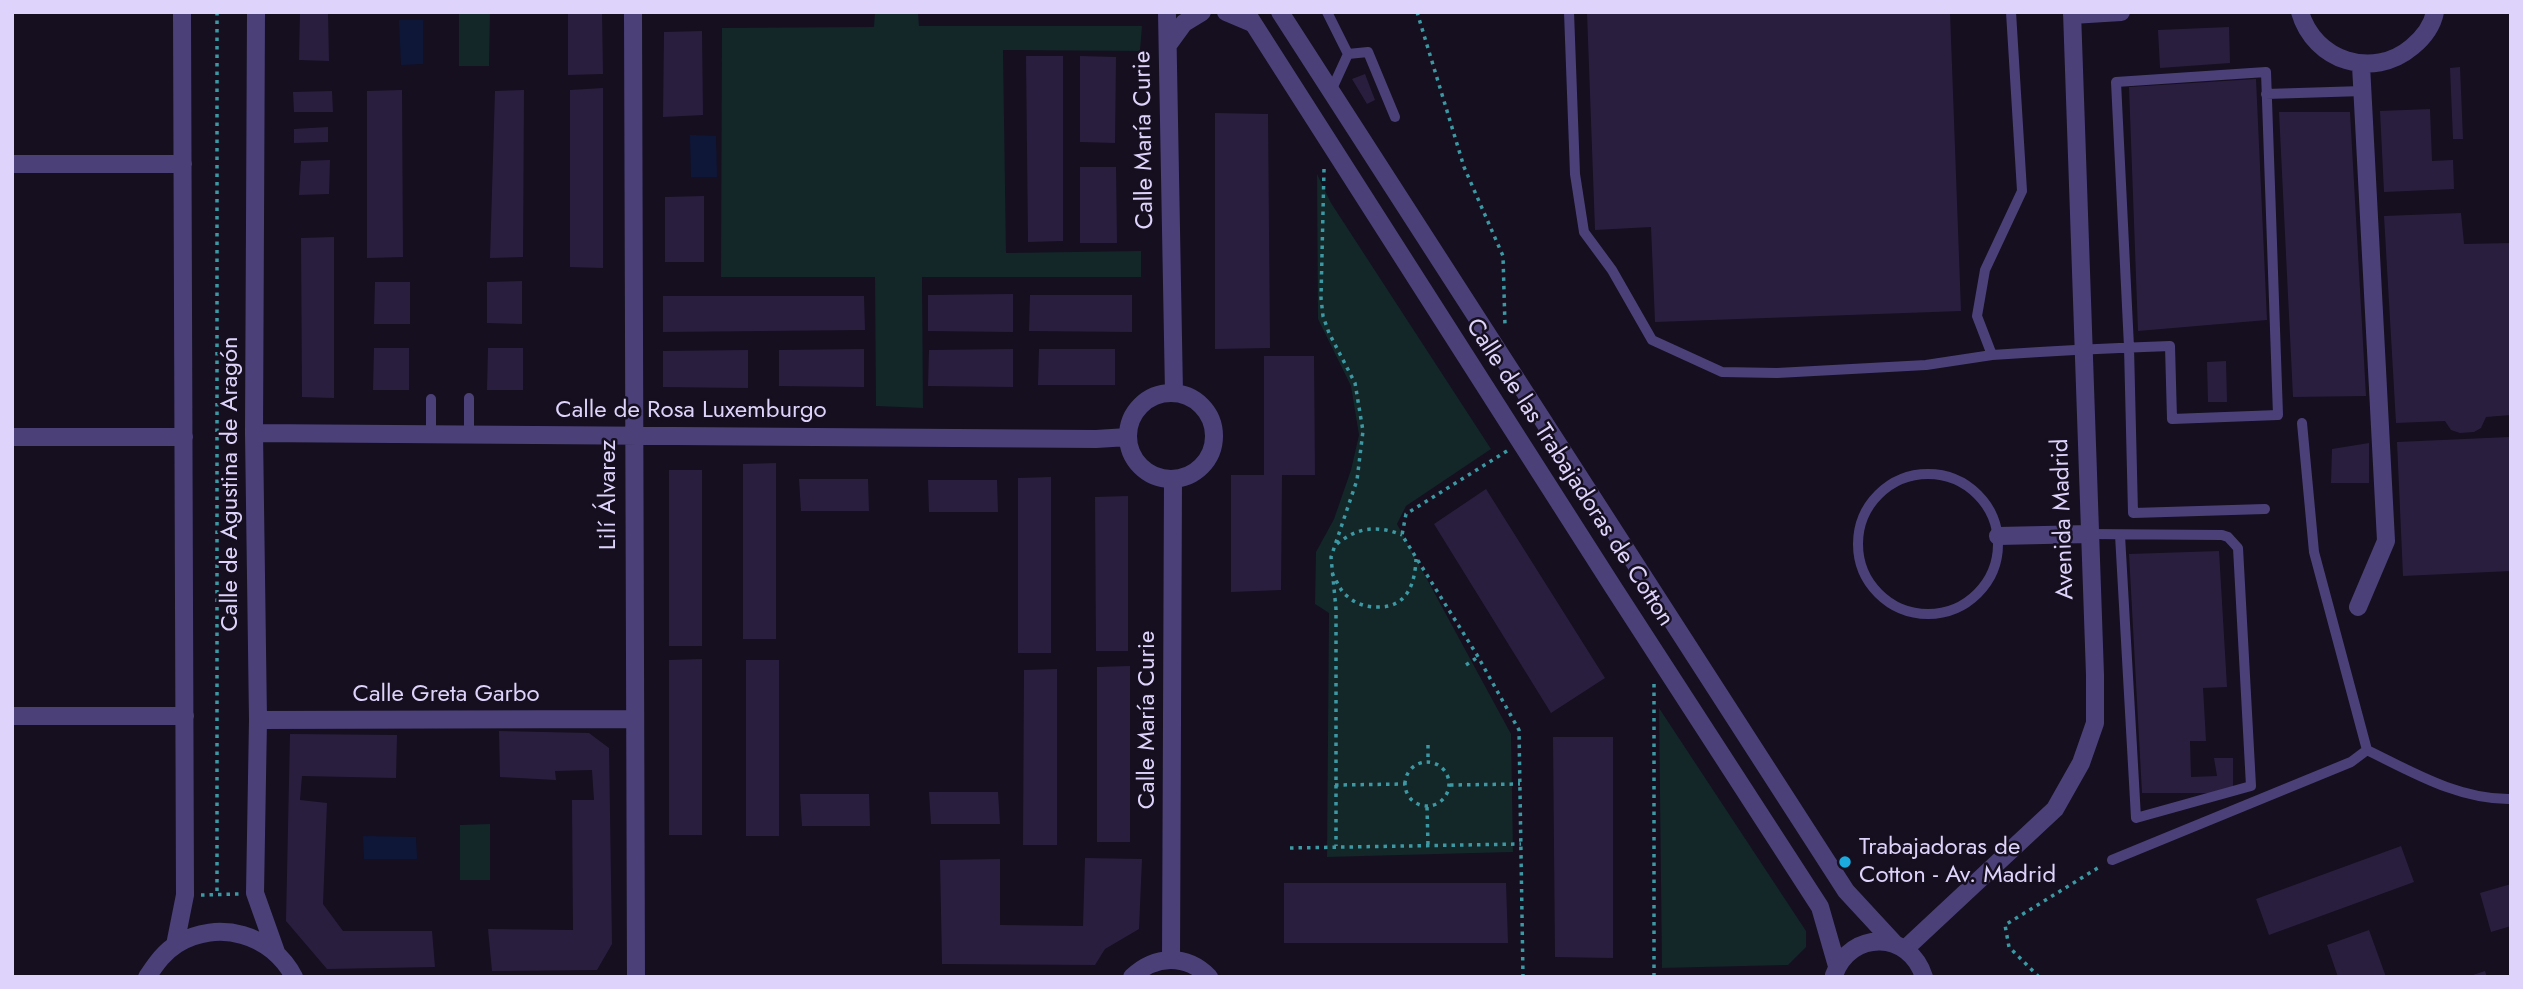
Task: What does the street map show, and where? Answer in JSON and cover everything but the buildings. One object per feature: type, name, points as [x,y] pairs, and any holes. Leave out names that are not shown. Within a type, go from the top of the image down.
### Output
[{"type":"street","name":"Calle de Agustina de Aragón","points":[[175,945],[185,895],[182,12]]},
{"type":"street","name":"Calle de Agustina de Aragón","points":[[256,12],[254,433],[258,720],[255,893],[276,952]]},
{"type":"street","name":"Lilí Álvarez","points":[[633,12],[636,977]]},
{"type":"street","name":"Calle María Curie","points":[[1167,12],[1174,393]]},
{"type":"street","points":[[1168,45],[1184,23],[1202,12]]},
{"type":"street","points":[[1226,12],[1249,18]]},
{"type":"street","name":"Calle de las Trabajadoras de Cotton","points":[[1280,12],[1846,891],[1920,965],[1925,976]]},
{"type":"street","points":[[2072,14],[2121,12]]},
{"type":"street","points":[[2300,12],[2304,24],[2318,45],[2337,58],[2361,65],[2400,57],[2421,39],[2433,22],[2435,12]]},
{"type":"street","name":"Avenida Madrid","points":[[1900,946],[2055,809],[2081,763],[2095,723],[2072,14]]},
{"type":"street","name":"Calle de las Trabajadoras de Cotton","points":[[1249,18],[1820,907],[1832,973]]},
{"type":"street","points":[[2358,607],[2386,541],[2361,65]]},
{"type":"street","points":[[12,164],[183,164]]},
{"type":"street","points":[[1174,393],[1192,398],[1204,407],[1215,434],[1211,453],[1203,466],[1192,474],[1173,480],[1154,476],[1139,465],[1131,452],[1128,437],[1130,423],[1137,410],[1158,395],[1174,393]]},
{"type":"street","name":"Calle de Rosa Luxemburgo","points":[[254,433],[1096,439],[1128,437]]},
{"type":"street","points":[[12,437],[184,437]]},
{"type":"street","name":"Calle María Curie","points":[[1171,959],[1173,480]]},
{"type":"street","points":[[1998,536],[2089,534]]},
{"type":"street","points":[[12,716],[185,716]]},
{"type":"street","name":"Calle Greta Garbo","points":[[258,720],[635,719]]},
{"type":"street","points":[[148,977],[159,959],[175,945],[195,935],[216,931],[238,933],[258,940],[276,952],[294,977]]},
{"type":"street","points":[[1832,973],[1845,955],[1868,942],[1882,941],[1900,946]]},
{"type":"street","points":[[1132,977],[1142,968],[1171,959],[1188,962],[1209,977]]},
{"type":"lane","points":[[1327,12],[1348,54]]},
{"type":"lane","points":[[1569,12],[1575,174],[1584,232],[1612,270],[1652,340],[1722,372],[1777,373],[1926,365],[1992,355],[2083,349],[2129,347],[2170,346],[2172,419],[2278,415],[2266,72],[2116,82],[2129,347],[2133,513],[2265,509]]},
{"type":"lane","points":[[1992,355],[1977,316],[1985,270],[2022,191],[2011,12]]},
{"type":"lane","points":[[1348,54],[1368,52],[1395,117]]},
{"type":"lane","points":[[1331,92],[1348,54]]},
{"type":"lane","points":[[2266,94],[2362,91]]},
{"type":"lane","points":[[469,398],[469,435]]},
{"type":"lane","points":[[431,399],[431,435]]},
{"type":"lane","points":[[2302,423],[2314,552],[2367,750],[2447,788],[2494,799],[2511,799]]},
{"type":"lane","points":[[1919,474],[1955,479],[1984,502],[1998,536],[1993,572],[1971,601],[1936,615],[1900,610],[1871,587],[1857,553],[1862,517],[1884,488],[1919,474]]},
{"type":"lane","points":[[2089,534],[2222,535],[2228,537],[2238,548],[2251,786],[2136,818],[2120,535]]},
{"type":"lane","points":[[2112,860],[2351,762],[2367,750]]},
{"type":"path","points":[[217,12],[217,894]]},
{"type":"path","points":[[1417,12],[1464,166],[1503,256],[1506,364]]},
{"type":"path","points":[[1325,135],[1321,298],[1323,316],[1355,383],[1363,431],[1357,480],[1331,557],[1336,609],[1336,846]]},
{"type":"path","points":[[1402,535],[1406,514],[1520,442]]},
{"type":"path","points":[[1336,545],[1346,536],[1372,528],[1387,529],[1402,535],[1478,657],[1519,730],[1523,977]]},
{"type":"path","points":[[1332,571],[1345,594],[1356,603],[1370,607],[1388,607],[1405,598],[1413,585],[1416,558]]},
{"type":"path","points":[[1654,651],[1654,977]]},
{"type":"path","points":[[1466,665],[1478,657]]},
{"type":"path","points":[[1428,745],[1428,762]]},
{"type":"path","points":[[1428,762],[1442,767],[1447,773],[1450,785],[1443,801],[1427,807],[1409,798],[1405,784],[1409,771],[1414,766],[1428,762]]},
{"type":"path","points":[[1450,785],[1520,783]]},
{"type":"path","points":[[1335,785],[1405,784]]},
{"type":"path","points":[[1427,807],[1428,845]]},
{"type":"path","points":[[1290,848],[1521,844]]},
{"type":"path","points":[[2039,977],[2009,947],[2005,925],[2112,860]]},
{"type":"path","points":[[185,895],[255,893]]},
{"type":"green space","points":[[459,12],[490,12],[489,66],[459,66]]},
{"type":"green space","points":[[875,12],[918,12],[919,26],[1142,26],[1140,51],[1003,50],[1006,253],[1141,251],[1141,277],[922,277],[923,408],[876,406],[875,277],[721,277],[722,28],[874,27]]},
{"type":"green space","points":[[1317,174],[1331,203],[1491,449],[1406,506],[1397,524],[1511,734],[1513,852],[1327,857],[1329,613],[1315,604],[1316,552],[1334,519],[1351,470],[1359,435],[1351,386],[1318,319]]},
{"type":"green space","points":[[1659,708],[1806,931],[1806,947],[1788,965],[1662,968]]},
{"type":"green space","points":[[490,824],[490,880],[460,880],[460,825]]},
{"type":"water","points":[[399,20],[423,20],[423,64],[401,65]]},
{"type":"water","points":[[690,135],[716,136],[717,177],[691,177]]},
{"type":"water","points":[[363,836],[416,837],[417,859],[364,859]]},
{"type":"place","name":"Trabajadoras de Cotton - Av. Madrid","points":[[1845,862]]}]
